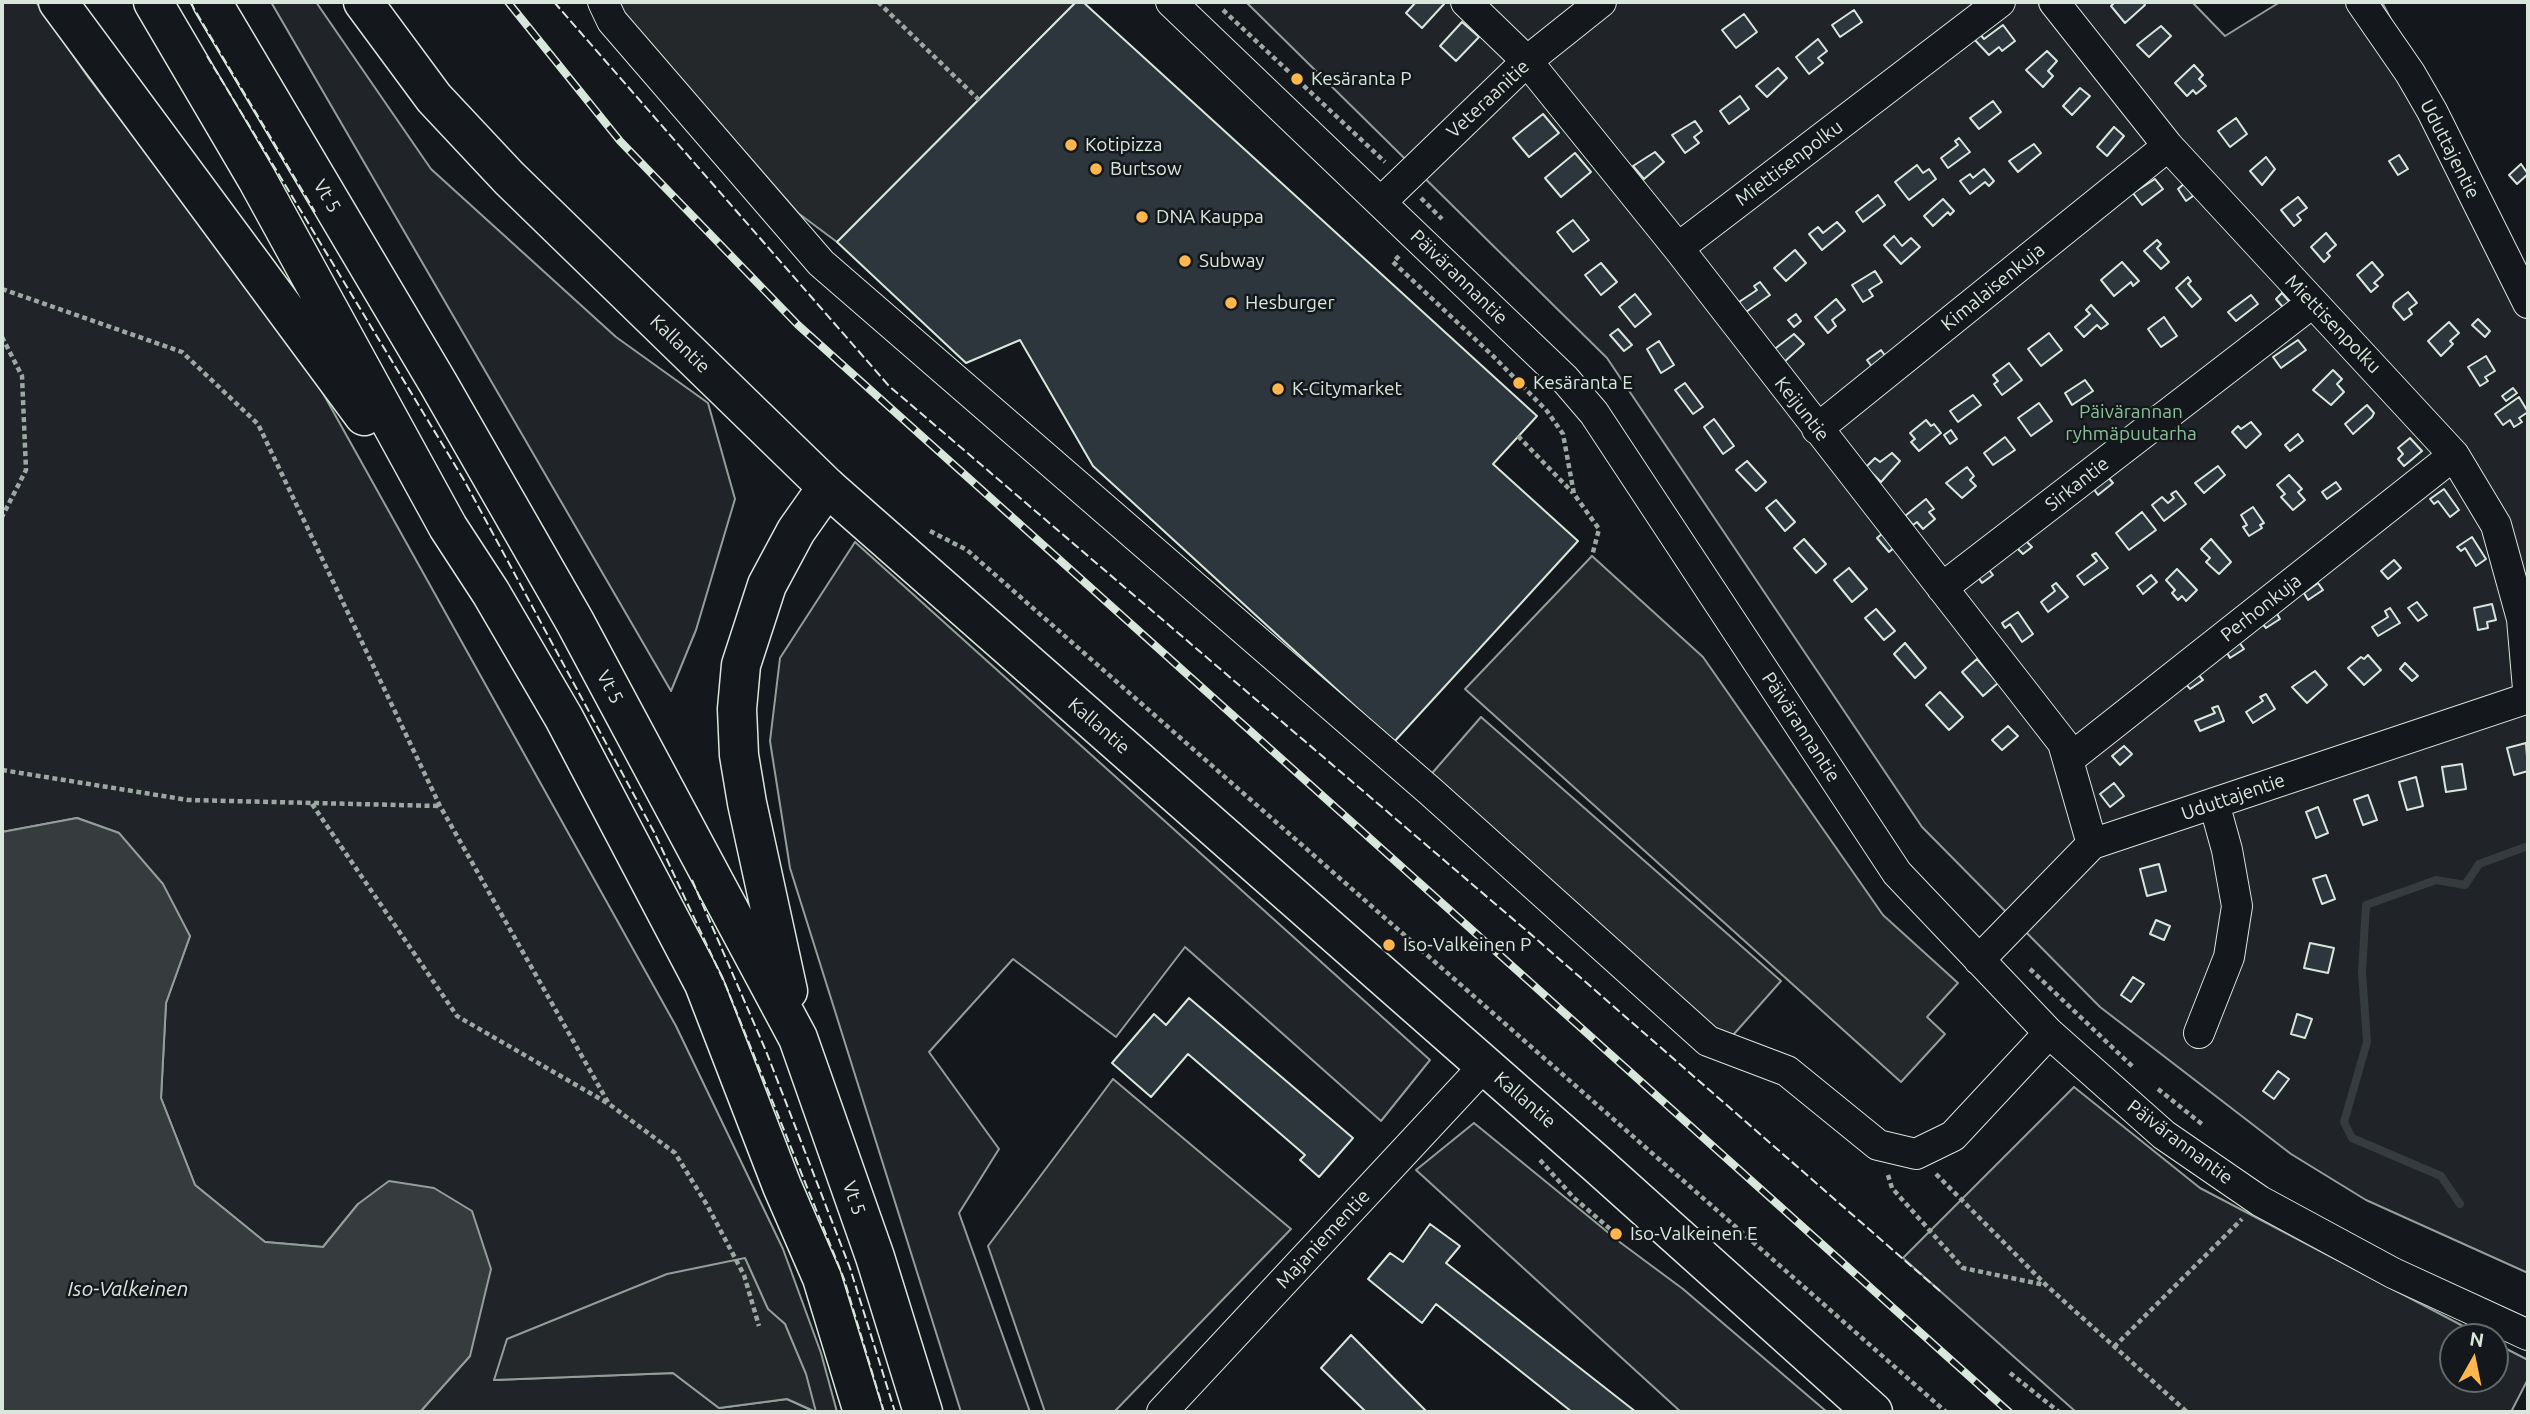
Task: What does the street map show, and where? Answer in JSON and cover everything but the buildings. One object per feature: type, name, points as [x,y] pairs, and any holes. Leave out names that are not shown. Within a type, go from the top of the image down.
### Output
[{"type":"main road","points":[[58,2],[448,527],[491,593],[564,719],[704,984],[782,1186],[822,1278],[863,1412]]},
{"type":"main road","points":[[153,2],[257,179],[448,527]]},
{"type":"main road","name":"Vt 5","points":[[212,2],[438,383],[575,622],[798,1038],[875,1258],[923,1412]]},
{"type":"main road","name":"Kallantie","points":[[362,2],[434,97],[509,178],[827,487],[1485,1065],[1873,1412]]},
{"type":"main road","points":[[798,1038],[738,755],[737,709],[741,665],[767,585],[796,531],[827,487]]},
{"type":"street","points":[[603,2],[611,21],[821,263],[1430,791],[1708,1041],[1787,1071],[1878,1145],[1916,1154],[1953,1136],[2049,1034]]},
{"type":"street","name":"Päivärannantie","points":[[1171,2],[1564,378],[1594,413],[1897,873],[1988,950],[2049,1034],[2164,1135],[2260,1201],[2393,1273],[2528,1335]]},
{"type":"street","name":"Keijuntie","points":[[1466,2],[1527,61],[1678,248],[2063,743],[2092,844]]},
{"type":"street","name":"Veteraanitie","points":[[1381,202],[1527,61],[1601,2]]},
{"type":"street","name":"Miettisenpolku","points":[[1678,248],[2000,2]]},
{"type":"street","name":"Miettisenpolku","points":[[2054,2],[2168,146],[2454,455],[2496,525],[2522,620],[2528,689]]},
{"type":"street","name":"Uduttajentie","points":[[2361,2],[2410,73],[2432,111],[2528,303]]},
{"type":"street","name":"Kimalaisenkuja","points":[[1817,429],[2168,146]]},
{"type":"street","name":"Sirkantie","points":[[1942,588],[2312,303]]},
{"type":"street","name":"Perhonkuja","points":[[2068,760],[2454,455]]},
{"type":"street","name":"Uduttajentie","points":[[1988,950],[2092,844],[2528,698]]},
{"type":"street","points":[[2199,1033],[2229,957],[2237,906],[2227,850],[2214,803]]},
{"type":"street","name":"Majaniementie","points":[[1162,1412],[1485,1065]]},
{"type":"path","points":[[878,2],[979,100]]},
{"type":"path","points":[[1215,2],[1403,179],[1451,229]]},
{"type":"path","points":[[1442,219],[1393,261],[1547,411],[1563,434],[1574,494]]},
{"type":"path","points":[[2,289],[182,352],[258,424],[440,806],[609,1104]]},
{"type":"path","points":[[2,337],[22,376],[26,470],[2,517]]},
{"type":"path","points":[[1518,436],[1574,494],[1598,529],[1592,556]]},
{"type":"path","points":[[918,526],[967,550],[1946,1412]]},
{"type":"path","points":[[2,769],[188,800],[440,806]]},
{"type":"path","points":[[312,803],[457,1016],[609,1104],[675,1153],[744,1275],[759,1326]]},
{"type":"path","points":[[1395,938],[1401,932]]},
{"type":"path","points":[[1988,950],[2138,1071]]},
{"type":"path","points":[[2148,1081],[2209,1130]]},
{"type":"path","points":[[1878,1145],[1892,1188],[1963,1268],[2046,1285]]},
{"type":"path","points":[[1916,1154],[2046,1285],[2187,1412]]},
{"type":"path","points":[[2114,1347],[2260,1201]]},
{"type":"path","points":[[2010,1373],[2059,1412]]},
{"type":"green space","points":[[2,2],[36,2],[88,77],[305,361],[676,1026],[783,1249],[821,1353],[837,1412],[815,1412],[420,1412],[470,1356],[358,1204],[323,1247],[265,1242],[195,1185],[161,1098],[166,1003],[190,936],[119,833],[77,818],[2,832]],"holes":[[[745,1259],[768,1310],[785,1324],[815,1412],[787,1399],[719,1408],[673,1373],[494,1380]]]},
{"type":"green space","points":[[271,2],[316,2],[431,169],[616,337],[708,403],[735,499],[696,630],[671,691]]},
{"type":"green space","name":"Päivärannan ryhmäpuutarha","points":[[1246,2],[2192,2],[2225,36],[2280,2],[2382,2],[2528,285],[2528,1273],[2366,1200],[2291,1154],[2100,1007],[1922,827],[1607,358]]},
{"type":"green space","points":[[855,542],[1430,1060],[1381,1121],[1185,947],[1116,1037],[1013,959],[929,1052],[999,1149],[959,1213],[1030,1412],[961,1412],[790,868],[770,741],[780,658]]},
{"type":"green space","points":[[2074,1087],[2200,1188],[2457,1323],[2439,1323],[2439,1393],[2509,1393],[2509,1350],[2528,1360],[2528,1379],[2511,1412],[2076,1412],[1903,1258]]},
{"type":"green space","points":[[1474,1123],[1621,1243],[1683,1289],[1827,1412],[1681,1412],[1416,1170]]},
{"type":"shaded area","points":[[614,2],[1076,2],[837,242],[798,213]]},
{"type":"shaded area","points":[[1592,556],[1703,657],[1883,915],[1958,983],[1927,1017],[1945,1034],[1901,1082],[1465,689]]},
{"type":"shaded area","points":[[1481,717],[1781,981],[1726,1043],[1427,779]]},
{"type":"shaded area","points":[[1113,1079],[1291,1229],[1114,1412],[1045,1412],[988,1246]]},
{"type":"shaded area","points":[[745,1258],[768,1309],[785,1324],[806,1374],[816,1412],[787,1399],[719,1408],[673,1373],[494,1380],[507,1339],[667,1274]]},
{"type":"water","name":"Iso-Valkeinen","points":[[77,818],[119,833],[163,884],[190,936],[166,1003],[161,1098],[195,1185],[265,1242],[323,1247],[358,1204],[389,1181],[434,1188],[472,1211],[491,1269],[470,1356],[420,1412],[2,1412],[2,832]]},
{"type":"waterway","points":[[2460,1204],[2441,1176],[2352,1138],[2344,1122],[2367,1042],[2362,972],[2366,905],[2436,880],[2465,885],[2479,864],[2528,846]]},
{"type":"railway","points":[[508,2],[620,141],[798,325],[2009,1412]]},
{"type":"fence","points":[[190,2],[315,212]]},
{"type":"fence","points":[[554,2],[889,386],[1534,937],[1941,1292]]},
{"type":"fence","points":[[207,56],[464,480],[654,832],[726,986],[844,1279],[884,1412]]},
{"type":"fence","points":[[692,880],[766,1051],[850,1268],[895,1412]]},
{"type":"place","name":"Kesäranta P","points":[[1297,79]]},
{"type":"place","name":"Kotipizza","points":[[1071,145]]},
{"type":"place","name":"Burtsow","points":[[1096,169]]},
{"type":"place","name":"DNA Kauppa","points":[[1142,217]]},
{"type":"place","name":"Subway","points":[[1185,261]]},
{"type":"place","name":"Hesburger","points":[[1231,303]]},
{"type":"place","name":"Kesäranta E","points":[[1519,383]]},
{"type":"place","name":"K-Citymarket","points":[[1278,389]]},
{"type":"place","name":"Iso-Valkeinen P","points":[[1389,945]]},
{"type":"place","name":"Iso-Valkeinen E","points":[[1616,1234]]}]
